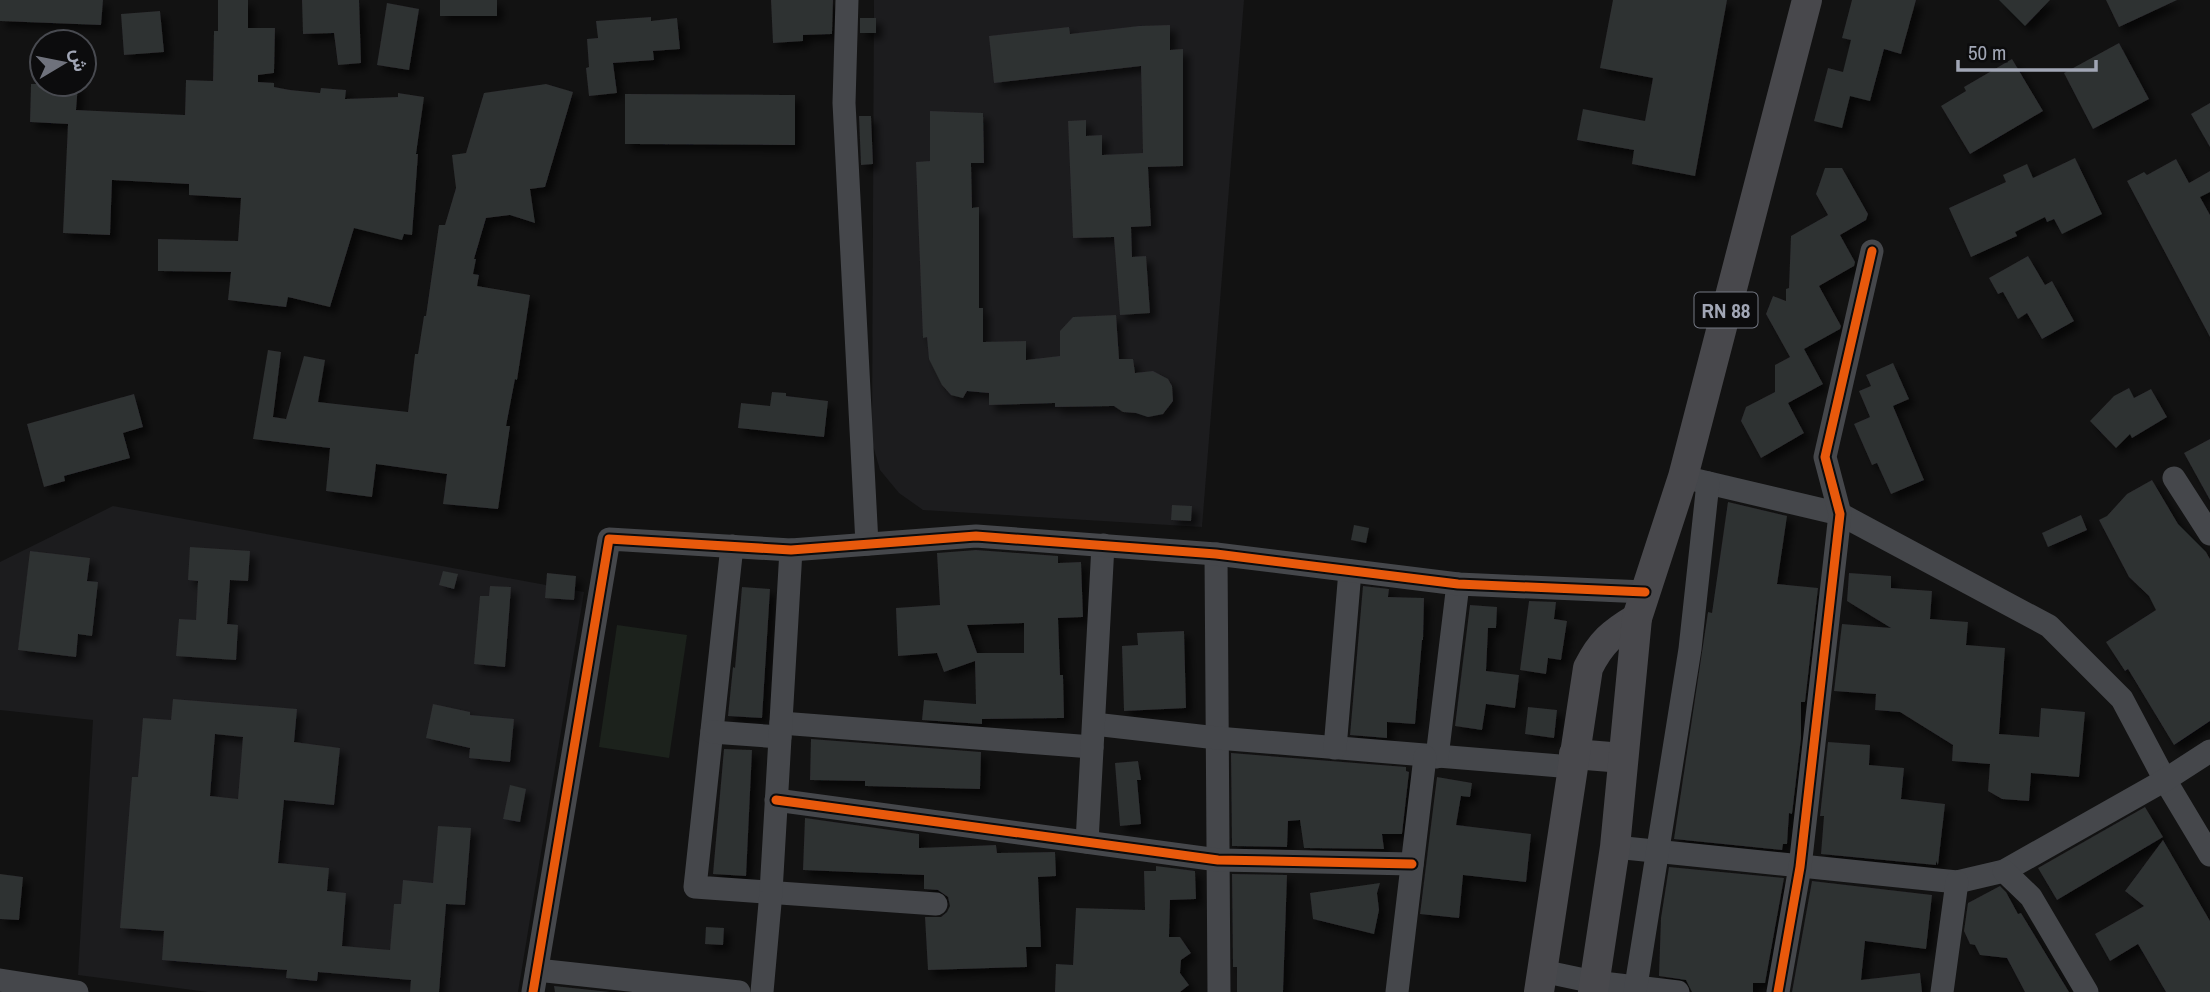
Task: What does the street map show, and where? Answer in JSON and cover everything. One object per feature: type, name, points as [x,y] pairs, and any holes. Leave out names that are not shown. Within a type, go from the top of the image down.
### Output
[{"type":"main road","name":"RN 88","points":[[1641,605],[1695,480],[1807,0]]},
{"type":"main road","points":[[1594,987],[1615,847],[1641,605]]},
{"type":"main road","points":[[1541,982],[1588,668],[1597,649],[1641,605]]},
{"type":"main road","points":[[1573,760],[1623,758]]},
{"type":"street","points":[[847,0],[844,103],[867,544]]},
{"type":"street","points":[[1778,992],[1800,867],[1840,514],[1825,457],[1872,251]]},
{"type":"street","points":[[2174,478],[2210,534]]},
{"type":"street","points":[[1636,989],[1690,649],[1695,480],[1840,514],[2049,626],[2122,699],[2165,780],[2210,855]]},
{"type":"street","points":[[739,992],[535,981],[609,539],[791,550],[976,536],[1216,554],[1641,605]]},
{"type":"street","points":[[1087,842],[1103,545]]},
{"type":"street","points":[[732,547],[695,887],[936,904]]},
{"type":"street","points":[[762,992],[771,892],[791,550]]},
{"type":"street","points":[[1216,554],[1219,992]]},
{"type":"street","points":[[1335,748],[1350,571]]},
{"type":"street","points":[[1396,992],[1412,864],[1458,584]]},
{"type":"street","points":[[1094,724],[1431,757],[1573,760]]},
{"type":"street","points":[[712,732],[781,730],[1092,747]]},
{"type":"street","points":[[1615,847],[1957,882],[2004,870],[2165,780],[2210,751]]},
{"type":"street","points":[[776,800],[1218,860],[1412,864]]},
{"type":"street","points":[[2004,870],[2031,897],[2087,992]]},
{"type":"street","points":[[1942,992],[1957,882]]},
{"type":"street","points":[[0,980],[77,992]]},
{"type":"street","points":[[1541,982],[1678,992]]},
{"type":"shaded area","points":[[874,0],[1244,0],[1202,527],[923,510],[899,493],[880,470],[872,442]]},
{"type":"shaded area","points":[[113,506],[584,592],[518,992],[208,992],[78,975],[93,720],[0,710],[0,562]]},
{"type":"shaded area","points":[[617,625],[687,635],[669,758],[599,747]]},
{"type":"building","points":[[0,0],[103,0],[101,25],[0,21]]},
{"type":"building","points":[[218,0],[248,0],[248,28],[275,28],[274,73],[258,75],[258,82],[274,83],[274,87],[290,90],[320,93],[321,88],[346,90],[345,99],[398,97],[398,93],[424,97],[416,154],[412,235],[404,234],[402,240],[354,228],[330,307],[288,297],[286,307],[228,300],[231,272],[158,271],[158,239],[238,241],[241,198],[189,195],[189,184],[112,180],[110,235],[63,233],[68,124],[30,122],[31,98],[77,98],[76,110],[185,115],[186,80],[213,81],[214,31],[218,31]]},
{"type":"building","points":[[302,0],[359,0],[361,63],[338,65],[334,33],[303,34]]},
{"type":"building","points":[[440,0],[497,0],[497,16],[440,16]]},
{"type":"building","points":[[771,0],[833,0],[832,34],[803,35],[803,41],[773,43]]},
{"type":"building","points":[[1613,0],[1727,0],[1695,176],[1632,164],[1634,150],[1577,140],[1583,109],[1645,121],[1653,78],[1600,68]]},
{"type":"building","points":[[1852,0],[1916,0],[1901,54],[1884,49],[1870,101],[1850,96],[1842,128],[1814,121],[1828,68],[1843,72],[1851,40],[1842,38]]},
{"type":"building","points":[[1999,0],[2050,0],[2025,26]]},
{"type":"building","points":[[2106,0],[2177,0],[2119,27]]},
{"type":"building","points":[[387,3],[419,9],[409,70],[377,65]]},
{"type":"building","points":[[160,11],[164,52],[124,55],[121,14]]},
{"type":"building","points":[[651,17],[651,21],[677,18],[680,49],[653,51],[654,60],[613,63],[617,93],[589,96],[587,39],[598,38],[596,21]]},
{"type":"building","points":[[860,18],[876,18],[876,33],[860,33]]},
{"type":"building","points":[[1170,25],[1170,50],[1183,49],[1183,166],[1148,167],[1151,226],[1131,227],[1132,257],[1146,256],[1150,313],[1120,315],[1114,237],[1073,238],[1068,121],[1086,120],[1086,136],[1102,135],[1102,155],[1143,153],[1141,66],[994,83],[989,36],[1069,27],[1070,34]]},
{"type":"building","points":[[2119,43],[2149,99],[2093,129],[2064,73]]},
{"type":"building","points":[[2012,59],[2043,111],[1970,154],[1941,106],[1966,91],[1964,87]]},
{"type":"building","points":[[546,84],[573,92],[545,187],[530,189],[535,223],[510,215],[486,218],[474,259],[473,274],[479,275],[477,286],[530,295],[517,380],[515,379],[506,426],[510,426],[498,509],[443,504],[447,474],[376,464],[372,497],[326,491],[330,448],[253,439],[268,350],[281,352],[273,417],[286,419],[304,356],[325,360],[318,402],[408,412],[415,354],[418,354],[426,316],[439,225],[445,225],[456,188],[452,155],[466,153],[484,93]]},
{"type":"building","points":[[625,94],[795,95],[795,145],[625,144]]},
{"type":"building","points":[[2210,103],[2210,147],[2191,114]]},
{"type":"building","points":[[930,111],[983,113],[984,163],[971,163],[972,208],[979,207],[979,308],[983,308],[983,342],[1026,341],[1026,360],[1060,356],[1060,331],[1073,317],[1116,315],[1119,359],[1133,359],[1135,373],[1153,371],[1168,379],[1172,386],[1173,401],[1163,414],[1148,417],[1123,412],[1114,406],[1055,407],[1055,403],[989,405],[989,393],[967,391],[963,398],[951,395],[942,385],[929,359],[927,337],[923,338],[916,162],[930,161]]},
{"type":"building","points":[[859,116],[871,116],[873,164],[861,165]]},
{"type":"building","points":[[2075,158],[2102,214],[2062,234],[2054,219],[2047,222],[2045,217],[2015,232],[2017,236],[1971,257],[1949,208],[2006,182],[2003,175],[2027,164],[2033,178]]},
{"type":"building","points":[[2176,159],[2189,183],[2210,171],[2210,192],[2200,197],[2210,215],[2210,337],[2127,181],[2144,172],[2147,175]]},
{"type":"building","points":[[1825,168],[1842,168],[1868,214],[1866,220],[1840,235],[1855,262],[1854,266],[1819,286],[1841,326],[1804,349],[1823,384],[1788,403],[1804,433],[1761,458],[1741,421],[1746,407],[1775,392],[1775,365],[1790,357],[1766,314],[1773,296],[1786,301],[1791,236],[1828,215],[1816,194]]},
{"type":"building","points":[[2028,256],[2045,285],[2052,281],[2074,321],[2042,339],[2027,313],[2018,319],[2003,292],[1998,294],[1989,278]]},
{"type":"building","points":[[1893,363],[1909,399],[1893,406],[1924,480],[1891,494],[1877,463],[1872,465],[1854,424],[1870,417],[1859,391],[1871,386],[1866,375]]},
{"type":"building","points":[[2129,388],[2134,398],[2151,389],[2167,417],[2132,438],[2130,434],[2116,448],[2090,421],[2114,396]]},
{"type":"building","points":[[772,392],[828,401],[824,437],[738,428],[741,403],[770,406]]},
{"type":"building","points":[[134,394],[143,427],[123,433],[130,458],[64,476],[65,481],[44,487],[27,424]]},
{"type":"building","points":[[2210,439],[2210,500],[2184,453]]},
{"type":"building","points":[[2152,480],[2178,524],[2210,559],[2210,721],[2174,745],[2128,669],[2125,671],[2106,642],[2156,610],[2149,596],[2129,577],[2099,520],[2107,516],[2127,494]]},
{"type":"building","points":[[1728,502],[1787,516],[1777,584],[1818,588],[1805,702],[1801,702],[1801,738],[1792,814],[1789,813],[1787,844],[1783,844],[1782,850],[1674,839],[1708,612],[1712,613]]},
{"type":"building","points":[[1172,505],[1192,506],[1191,521],[1171,520]]},
{"type":"building","points":[[2081,515],[2087,530],[2048,547],[2042,533]]},
{"type":"building","points":[[1354,525],[1369,528],[1366,543],[1351,540]]},
{"type":"building","points":[[190,547],[250,551],[248,581],[230,580],[227,624],[238,625],[236,660],[176,656],[179,619],[196,620],[198,581],[188,580]]},
{"type":"building","points":[[976,550],[1058,556],[1058,563],[1081,562],[1083,617],[1058,618],[1064,718],[982,719],[982,724],[922,720],[924,700],[976,704],[975,661],[944,672],[937,653],[898,656],[896,608],[940,605],[937,553]],"holes":[[[1024,623],[1024,653],[977,653],[967,625]]]},
{"type":"building","points":[[30,551],[90,558],[87,581],[98,582],[92,636],[78,634],[76,657],[18,650]]},
{"type":"building","points":[[443,571],[458,574],[454,589],[439,585]]},
{"type":"building","points":[[547,573],[576,576],[574,600],[545,598]]},
{"type":"building","points":[[1849,573],[1891,576],[1891,588],[1932,591],[1930,619],[1968,622],[1966,645],[2005,648],[1999,734],[2039,737],[2041,708],[2085,712],[2079,777],[2031,773],[2029,801],[2002,799],[1988,791],[1990,764],[1952,761],[1953,745],[1900,712],[1875,710],[1876,694],[1834,691],[1842,624],[1891,628],[1847,601]]},
{"type":"building","points":[[490,586],[511,587],[505,667],[474,664],[480,596],[489,596]]},
{"type":"building","points":[[1363,586],[1389,589],[1388,597],[1424,598],[1415,724],[1387,722],[1387,738],[1350,735]]},
{"type":"building","points":[[742,587],[770,589],[762,718],[728,716]]},
{"type":"building","points":[[1529,601],[1556,602],[1554,619],[1567,621],[1561,660],[1548,658],[1546,674],[1520,670]]},
{"type":"building","points":[[1470,605],[1497,607],[1496,628],[1488,628],[1486,671],[1519,675],[1515,708],[1486,704],[1482,730],[1455,726]]},
{"type":"building","points":[[1184,631],[1186,708],[1124,711],[1122,646],[1138,645],[1137,633]]},
{"type":"building","points":[[173,699],[297,709],[294,742],[340,748],[334,805],[284,800],[278,863],[329,868],[327,891],[346,893],[342,946],[390,950],[394,904],[401,904],[403,880],[433,883],[438,826],[471,828],[465,905],[446,904],[439,992],[410,992],[411,980],[318,972],[317,981],[286,978],[287,970],[162,960],[164,931],[120,928],[132,777],[138,777],[143,718],[171,720]],"holes":[[[215,734],[243,737],[238,799],[210,796]]]},
{"type":"building","points":[[433,704],[470,712],[470,715],[514,719],[510,762],[469,758],[470,748],[426,738]]},
{"type":"building","points":[[1528,707],[1557,710],[1554,738],[1525,734]]},
{"type":"building","points":[[811,739],[981,752],[980,789],[865,786],[865,781],[810,780]]},
{"type":"building","points":[[1828,742],[1870,745],[1869,765],[1904,768],[1901,799],[1945,804],[1938,865],[1936,861],[1936,865],[1821,854],[1824,816],[1820,816]]},
{"type":"building","points":[[724,749],[752,750],[746,876],[713,874]]},
{"type":"building","points":[[1231,753],[1406,767],[1409,772],[1402,834],[1382,834],[1384,849],[1304,848],[1300,820],[1288,821],[1287,847],[1232,846]]},
{"type":"building","points":[[1138,761],[1141,824],[1120,826],[1115,763]]},
{"type":"building","points":[[1437,777],[1472,783],[1470,797],[1461,796],[1456,825],[1531,834],[1526,882],[1463,875],[1459,918],[1420,914]]},
{"type":"building","points":[[510,785],[526,789],[520,822],[503,819]]},
{"type":"building","points":[[2145,807],[2163,837],[2057,900],[2038,868]]},
{"type":"building","points":[[805,818],[919,834],[919,848],[996,845],[997,853],[1055,852],[1056,876],[1038,877],[1041,947],[1026,947],[1027,967],[928,970],[925,917],[941,917],[947,912],[950,906],[948,897],[938,890],[924,889],[924,875],[803,870]]},
{"type":"building","points":[[2163,840],[2210,921],[2210,992],[2166,992],[2138,944],[2110,961],[2095,934],[2144,906],[2125,891]]},
{"type":"building","points":[[1156,866],[1195,871],[1196,899],[1170,900],[1169,937],[1180,937],[1191,953],[1181,960],[1180,973],[1189,985],[1180,992],[1055,992],[1056,964],[1073,965],[1076,908],[1145,910],[1144,871],[1156,871]]},
{"type":"building","points":[[1669,867],[1784,878],[1765,983],[1753,983],[1753,992],[1692,992],[1686,980],[1659,976],[1661,918]]},
{"type":"building","points":[[0,874],[23,877],[19,920],[0,919]]},
{"type":"building","points":[[1232,874],[1287,875],[1283,992],[1237,992],[1237,967],[1233,967]]},
{"type":"building","points":[[1812,881],[1932,895],[1926,949],[1865,941],[1861,980],[1920,973],[1922,992],[1792,992]]},
{"type":"building","points":[[1380,883],[1377,893],[1379,910],[1374,934],[1313,919],[1310,893]]},
{"type":"building","points":[[2000,886],[2018,914],[2021,913],[2069,992],[2025,992],[2007,958],[1980,955],[1975,945],[1970,944],[1964,931],[1968,903]]},
{"type":"building","points":[[706,927],[724,928],[723,945],[705,944]]},
{"type":"building","points":[[554,986],[610,992],[555,992]]},
{"type":"cycle path","points":[[1778,992],[1800,867],[1840,514],[1825,457],[1872,251]]},
{"type":"cycle path","points":[[533,992],[609,539],[791,550],[976,536],[1216,554],[1458,584],[1645,592]]},
{"type":"cycle path","points":[[776,800],[1218,860],[1412,864]]}]
